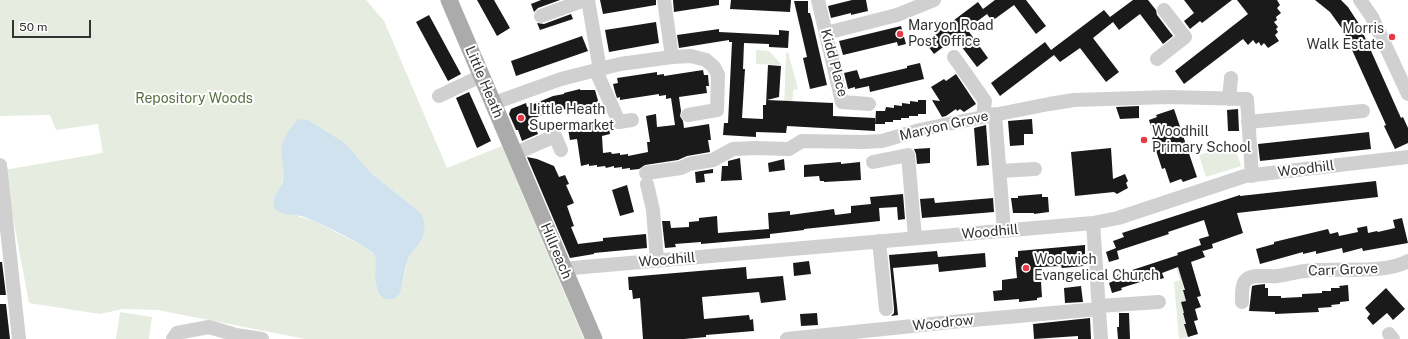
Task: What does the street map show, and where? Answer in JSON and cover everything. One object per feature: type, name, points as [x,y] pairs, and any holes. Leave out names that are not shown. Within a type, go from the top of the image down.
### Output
[{"type":"main road","name":"Little Heath","points":[[449,0],[517,159]]},
{"type":"main road","name":"Hillreach","points":[[517,159],[594,339]]},
{"type":"street","points":[[541,16],[586,0],[598,70],[619,122],[632,120]]},
{"type":"street","points":[[664,0],[672,57]]},
{"type":"street","name":"Kidd Place","points":[[818,0],[842,102],[869,104]]},
{"type":"street","points":[[826,33],[897,15],[934,0]]},
{"type":"street","points":[[1360,0],[1372,17],[1408,94]]},
{"type":"street","points":[[1157,59],[1185,37],[1164,10]]},
{"type":"street","points":[[494,103],[561,80],[620,64],[691,56],[706,60],[714,67],[718,75],[717,110],[688,115]]},
{"type":"street","points":[[954,57],[985,101],[1000,171],[1004,231]]},
{"type":"street","points":[[439,96],[481,76]]},
{"type":"street","points":[[1229,99],[1231,78]]},
{"type":"street","name":"Maryon Grove","points":[[657,261],[653,210],[646,179],[689,164],[713,160],[733,149],[789,149],[802,141],[882,141],[920,130],[989,115],[1074,100],[1181,94],[1247,100],[1248,122]]},
{"type":"street","points":[[1252,176],[1248,122],[1363,111]]},
{"type":"street","points":[[517,159],[556,136],[561,150]]},
{"type":"street","points":[[873,162],[908,155],[915,238]]},
{"type":"street","name":"Woodhill","points":[[565,271],[574,268],[1093,223],[1118,218],[1236,178],[1408,157]]},
{"type":"street","points":[[0,165],[19,339]]},
{"type":"street","points":[[1000,171],[1035,169]]},
{"type":"street","points":[[1093,223],[1101,339]]},
{"type":"street","points":[[879,241],[886,309]]},
{"type":"street","name":"Carr Grove","points":[[1242,302],[1242,287],[1245,281],[1250,277],[1277,276],[1304,271],[1393,267],[1408,261]]},
{"type":"street","name":"Woodrow","points":[[786,339],[813,338],[961,321],[1159,302]]},
{"type":"street","points":[[173,339],[177,332],[209,327],[236,335],[262,339]]},
{"type":"green space","name":"Repository Woods","points":[[0,0],[366,0],[384,21],[447,168],[502,146],[584,339],[305,339],[158,310],[123,309],[100,314],[29,303],[4,170],[103,153],[98,124],[56,130],[50,115],[0,116]],"holes":[[[285,137],[346,144],[371,173],[420,212],[421,241],[411,252],[400,294],[378,293],[375,276],[376,262],[374,254],[363,246],[316,222],[277,211],[273,201],[281,185],[284,172],[282,150]]]},
{"type":"green space","points":[[756,50],[769,51],[782,65],[756,64]]},
{"type":"green space","points":[[788,52],[798,89],[793,90],[792,112],[784,112],[786,53]]},
{"type":"green space","points":[[1234,144],[1241,166],[1206,177],[1199,155]]},
{"type":"green space","points":[[1181,265],[1185,278],[1182,280],[1186,301],[1183,313],[1189,337],[1179,339],[1174,282],[1180,280],[1176,267]]},
{"type":"green space","points":[[120,312],[152,317],[149,339],[116,339]]},
{"type":"water","points":[[299,119],[308,120],[346,144],[371,173],[420,212],[424,223],[424,235],[409,257],[405,268],[400,294],[393,299],[385,299],[378,293],[375,277],[376,264],[374,254],[370,250],[316,222],[301,216],[282,213],[274,208],[273,204],[275,196],[284,176],[281,153],[282,144],[289,130]]},
{"type":"building","points":[[477,0],[494,0],[510,28],[497,36]]},
{"type":"building","points":[[541,0],[560,0],[538,8],[534,12],[531,4]]},
{"type":"building","points":[[600,0],[656,0],[656,5],[603,14]]},
{"type":"building","points":[[673,0],[719,0],[719,5],[674,12]]},
{"type":"building","points":[[731,0],[791,0],[790,12],[730,9]]},
{"type":"building","points":[[852,0],[866,0],[868,11],[831,18],[828,6]]},
{"type":"building","points":[[995,0],[1026,0],[1046,26],[1036,34],[1014,5],[992,21],[987,14],[967,29],[988,58],[977,67],[955,38],[934,54],[925,42],[978,2],[983,9]]},
{"type":"building","points":[[1133,0],[1148,0],[1173,36],[1163,44],[1140,14],[1119,30],[1113,22],[1093,38],[1119,72],[1106,82],[1080,48],[1060,62],[1054,55],[1000,96],[991,83],[1045,42],[1051,50],[1104,10],[1110,17]]},
{"type":"building","points":[[1184,0],[1232,0],[1202,23],[1200,21],[1190,29],[1184,21],[1194,13]]},
{"type":"building","points":[[1237,0],[1277,0],[1280,5],[1277,8],[1281,13],[1276,17],[1277,20],[1274,22],[1278,27],[1276,29],[1278,32],[1275,35],[1279,41],[1268,48],[1264,43],[1261,46],[1259,42],[1256,44],[1253,40],[1248,45],[1243,39],[1184,84],[1175,71],[1248,14]]},
{"type":"building","points":[[1315,0],[1341,0],[1348,7],[1359,24],[1401,118],[1403,117],[1408,128],[1408,143],[1395,149],[1384,126],[1386,125],[1343,30],[1330,12]]},
{"type":"building","points":[[794,1],[808,1],[808,13],[810,13],[812,20],[827,85],[810,89],[803,58],[807,57]]},
{"type":"building","points":[[571,14],[573,19],[540,30],[537,23],[544,24]]},
{"type":"building","points":[[429,15],[461,74],[448,81],[416,22]]},
{"type":"building","points":[[656,22],[659,43],[609,52],[605,30]]},
{"type":"building","points":[[901,26],[906,44],[898,46],[897,42],[843,55],[839,41]]},
{"type":"building","points":[[719,29],[719,32],[779,35],[779,30],[789,31],[788,48],[769,47],[769,44],[744,43],[743,69],[745,69],[742,118],[763,119],[763,105],[766,105],[768,65],[781,66],[779,97],[767,100],[833,103],[833,116],[875,118],[875,131],[787,126],[786,133],[756,132],[756,137],[723,135],[724,123],[728,123],[732,42],[729,42],[729,40],[679,48],[677,35]]},
{"type":"building","points":[[582,36],[588,51],[516,76],[511,61]]},
{"type":"building","points":[[920,63],[924,79],[870,92],[869,86],[848,89],[844,73],[857,70],[860,79],[907,68],[907,66]]},
{"type":"building","points":[[703,70],[704,75],[708,75],[709,86],[706,86],[707,93],[679,97],[681,111],[680,116],[683,121],[684,128],[709,124],[711,140],[708,140],[710,152],[687,156],[678,160],[645,165],[639,169],[630,170],[630,168],[622,169],[622,167],[614,168],[614,166],[606,168],[605,166],[597,167],[597,165],[589,166],[589,164],[581,166],[577,139],[570,140],[568,129],[608,123],[610,134],[602,136],[603,153],[620,153],[620,155],[628,154],[628,156],[648,152],[647,142],[650,142],[646,116],[656,114],[657,127],[675,125],[671,98],[666,99],[666,95],[659,96],[659,94],[620,100],[620,97],[617,98],[613,84],[618,83],[617,78],[657,72],[657,75],[664,74],[664,76]]},
{"type":"building","points":[[956,74],[976,104],[964,112],[960,109],[957,111],[956,109],[942,117],[932,100],[940,101],[931,87],[944,79],[946,81]]},
{"type":"building","points":[[580,89],[595,90],[599,104],[566,107],[567,109],[552,111],[532,119],[538,134],[522,141],[509,114],[511,109],[526,103],[527,107],[553,96]]},
{"type":"building","points":[[469,92],[491,141],[477,148],[456,98]]},
{"type":"building","points":[[918,100],[926,100],[926,114],[909,116],[909,118],[901,118],[901,120],[893,120],[893,122],[885,122],[885,124],[875,124],[876,111],[885,111],[886,107],[894,108],[894,105],[902,106],[902,103],[910,104],[910,101],[918,102]]},
{"type":"building","points":[[1139,106],[1139,118],[1120,119],[1116,107]]},
{"type":"building","points":[[1174,109],[1197,177],[1183,182],[1181,179],[1170,183],[1165,168],[1162,169],[1152,138],[1154,137],[1149,120],[1157,117],[1156,115]]},
{"type":"building","points":[[1238,109],[1239,131],[1228,131],[1227,110]]},
{"type":"building","points":[[1032,119],[1033,134],[1024,134],[1024,145],[1010,146],[1008,121]]},
{"type":"building","points":[[986,125],[989,165],[977,166],[974,128]]},
{"type":"building","points":[[1369,132],[1371,149],[1260,161],[1258,144]]},
{"type":"building","points":[[930,148],[930,163],[917,164],[914,149]]},
{"type":"building","points":[[1111,148],[1113,179],[1125,174],[1128,181],[1126,183],[1128,188],[1117,194],[1114,192],[1075,196],[1071,152]]},
{"type":"building","points":[[527,157],[537,159],[554,166],[559,177],[565,175],[569,184],[566,185],[574,203],[567,206],[574,226],[571,227],[578,244],[603,241],[603,238],[646,234],[647,248],[594,253],[570,258]]},
{"type":"building","points":[[740,158],[742,180],[721,181],[722,166],[728,166],[728,161]]},
{"type":"building","points":[[784,159],[785,170],[769,172],[768,163]]},
{"type":"building","points":[[841,162],[841,164],[860,162],[861,180],[824,182],[820,181],[819,176],[804,177],[804,165]]},
{"type":"building","points":[[713,169],[713,173],[704,174],[705,182],[696,183],[695,172]]},
{"type":"building","points":[[1376,181],[1378,197],[1237,213],[1243,233],[1212,244],[1213,248],[1202,250],[1205,257],[1191,262],[1201,296],[1197,297],[1201,307],[1195,309],[1198,320],[1194,321],[1198,334],[1188,337],[1184,324],[1186,324],[1181,302],[1186,301],[1183,290],[1185,290],[1178,267],[1162,273],[1164,278],[1154,281],[1153,278],[1121,288],[1122,290],[1112,293],[1109,283],[1118,279],[1117,275],[1178,255],[1177,253],[1201,245],[1199,239],[1209,236],[1204,220],[1168,232],[1169,234],[1117,251],[1119,259],[1109,262],[1106,252],[1116,248],[1113,241],[1124,237],[1122,233],[1240,195]]},
{"type":"building","points":[[627,185],[634,212],[620,216],[612,190]]},
{"type":"building","points":[[903,194],[905,219],[898,220],[897,207],[879,208],[880,221],[770,234],[770,238],[701,244],[701,242],[675,244],[676,247],[665,248],[662,221],[670,221],[671,228],[689,227],[689,222],[699,221],[699,218],[717,216],[718,233],[769,229],[768,213],[790,211],[790,215],[834,209],[835,215],[851,213],[851,206],[871,204],[870,197]]},
{"type":"building","points":[[1042,194],[1042,197],[1048,197],[1049,212],[1034,214],[1013,213],[1011,198]]},
{"type":"building","points":[[934,198],[935,203],[993,198],[994,212],[922,218],[920,199]]},
{"type":"building","points":[[1402,218],[1408,243],[1363,251],[1362,248],[1343,253],[1342,248],[1316,254],[1316,251],[1303,254],[1303,252],[1260,264],[1256,249],[1274,244],[1274,242],[1328,229],[1330,234],[1338,232],[1339,236],[1358,232],[1357,228],[1367,226],[1368,233],[1378,232],[1395,228],[1393,220]]},
{"type":"building","points":[[1085,245],[1085,255],[1083,255],[1084,266],[1062,268],[1061,266],[1040,267],[1042,297],[1037,298],[1037,300],[1019,302],[1019,299],[994,301],[993,291],[1002,290],[1002,280],[1017,278],[1015,257],[1018,257],[1018,251]]},
{"type":"building","points":[[937,251],[938,257],[985,253],[986,267],[939,272],[938,264],[893,268],[898,315],[891,316],[894,313],[894,308],[889,255]]},
{"type":"building","points":[[809,261],[811,274],[794,276],[793,263]]},
{"type":"building","points":[[0,262],[2,262],[6,295],[0,295]]},
{"type":"building","points":[[746,267],[747,279],[783,276],[786,300],[761,303],[759,292],[702,297],[704,319],[749,315],[750,320],[753,319],[754,331],[706,335],[706,337],[684,339],[643,339],[640,298],[633,299],[632,290],[629,290],[628,277]]},
{"type":"building","points":[[1265,284],[1265,288],[1268,288],[1268,296],[1281,296],[1281,298],[1302,297],[1302,294],[1322,293],[1322,291],[1331,291],[1331,288],[1340,288],[1339,286],[1348,285],[1349,301],[1331,305],[1332,307],[1318,308],[1319,312],[1275,314],[1275,312],[1249,311],[1252,286]]},
{"type":"building","points":[[1081,286],[1083,302],[1065,303],[1064,288]]},
{"type":"building","points":[[1386,288],[1405,309],[1393,320],[1387,313],[1373,325],[1367,318],[1370,314],[1365,308]]},
{"type":"building","points":[[0,304],[6,304],[10,339],[0,339]]},
{"type":"building","points":[[817,313],[818,325],[801,326],[800,314]]},
{"type":"building","points":[[1119,313],[1129,313],[1130,339],[1118,339],[1117,327],[1119,327]]},
{"type":"building","points":[[1090,318],[1091,339],[1078,339],[1078,336],[1034,339],[1033,324]]},
{"type":"place","name":"Maryon Road Post Office","points":[[900,34]]},
{"type":"place","name":"Morris Walk Estate","points":[[1392,37]]},
{"type":"place","name":"Little Heath Supermarket","points":[[521,118]]},
{"type":"place","name":"Woodhill Primary School","points":[[1144,140]]},
{"type":"place","name":"Woolwich Evangelical Church","points":[[1026,268]]}]
